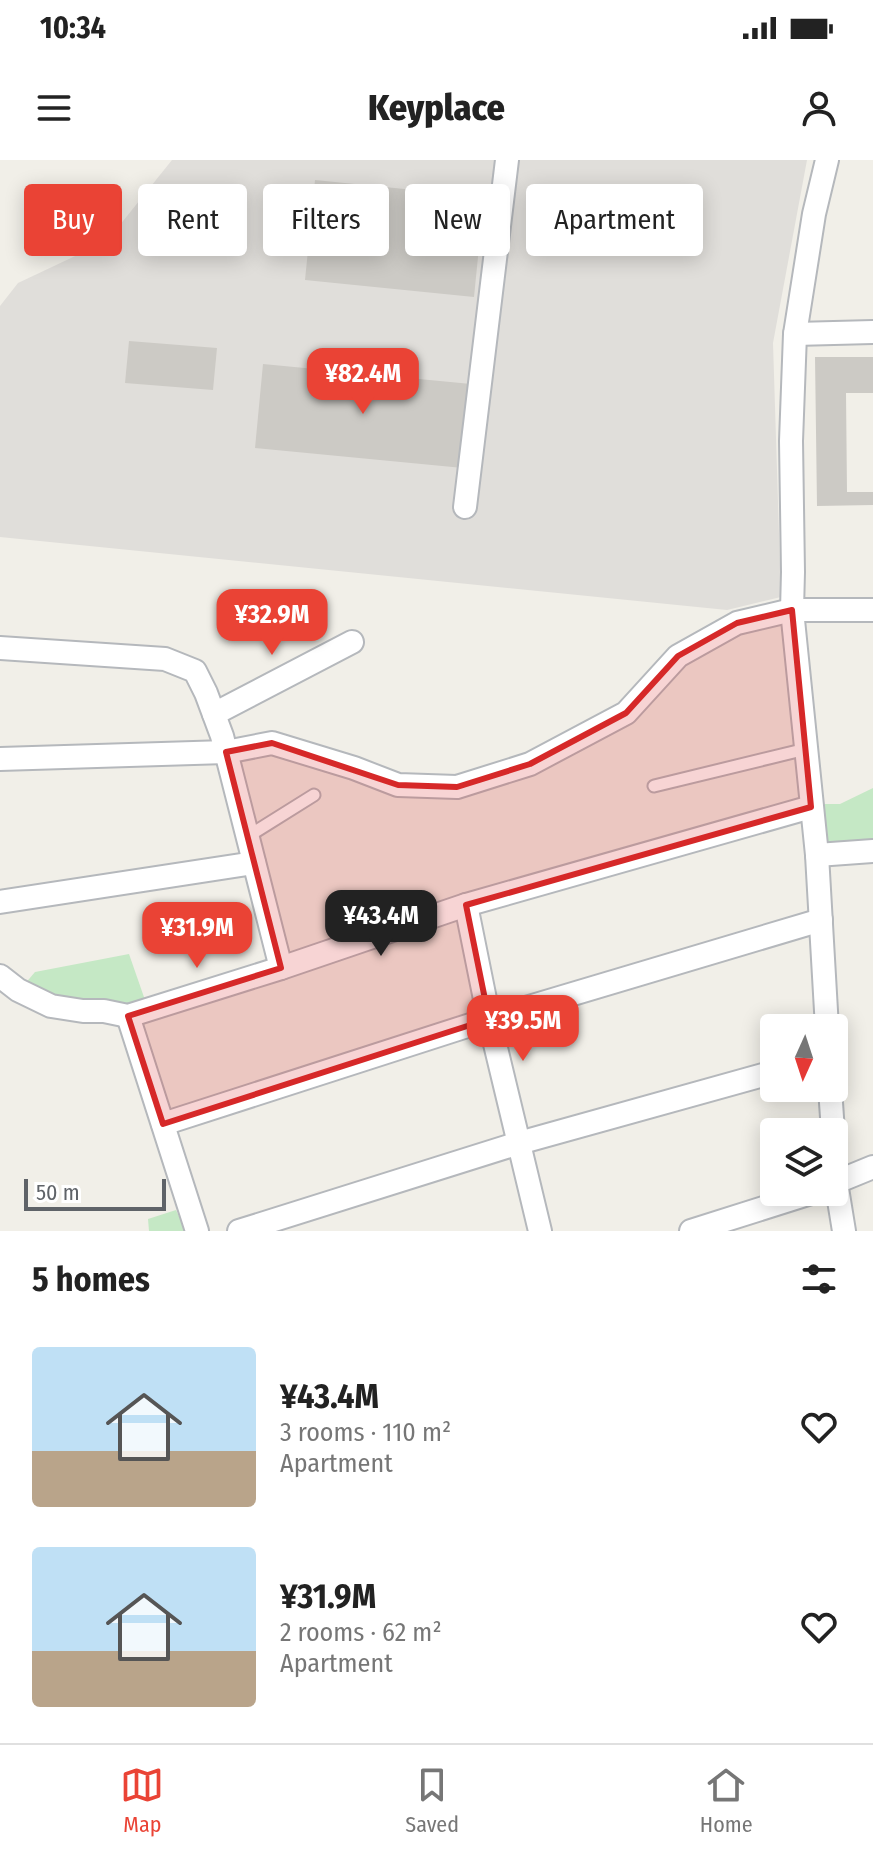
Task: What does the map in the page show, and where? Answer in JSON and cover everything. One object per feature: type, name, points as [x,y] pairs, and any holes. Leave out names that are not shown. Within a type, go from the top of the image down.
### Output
[{"type":"street","points":[[465,507],[507,160]]},
{"type":"street","points":[[826,1014],[817,855],[792,610],[791,441],[795,334],[814,214],[827,160]]},
{"type":"street","points":[[795,334],[873,332]]},
{"type":"street","points":[[0,759],[226,752],[272,743],[398,785],[457,787],[530,764],[626,713],[678,656],[737,623],[792,610],[873,610]]},
{"type":"street","points":[[214,714],[352,642]]},
{"type":"street","points":[[0,648],[165,659],[195,671],[206,693],[226,752],[281,968]]},
{"type":"street","points":[[0,976],[18,990],[51,1006],[128,1016],[466,905],[811,807]]},
{"type":"street","points":[[817,855],[873,851]]},
{"type":"street","points":[[0,902],[254,863]]},
{"type":"street","points":[[466,905],[489,1019],[540,1231]]},
{"type":"street","points":[[163,1124],[489,1019],[821,920]]},
{"type":"street","points":[[128,1016],[197,1231]]},
{"type":"street","points":[[239,1231],[519,1143],[760,1076]]},
{"type":"street","points":[[848,1177],[873,1167]]},
{"type":"street","points":[[691,1231],[719,1226],[775,1206]]},
{"type":"street","points":[[839,1206],[844,1231]]},
{"type":"lane","points":[[654,786],[806,749]]},
{"type":"lane","points":[[247,837],[314,795]]},
{"type":"highlighted area","points":[[792,610],[811,807],[466,905],[489,1019],[163,1124],[128,1016],[281,968],[226,752],[272,743],[398,785],[457,787],[530,764],[626,713],[678,656],[737,623]]},
{"type":"shaded area","points":[[172,160],[807,160],[773,343],[781,597],[727,610],[0,537],[0,306],[18,283],[75,256],[122,256],[122,222],[138,202],[138,256],[247,256],[247,184],[153,184]]},
{"type":"green space","points":[[873,788],[873,846],[821,850],[818,804],[840,804]]},
{"type":"green space","points":[[129,954],[145,1000],[127,1011],[53,999],[24,985],[35,972]]},
{"type":"green space","points":[[176,1210],[186,1231],[149,1231],[148,1219]]},
{"type":"building","points":[[315,180],[355,184],[315,184]]},
{"type":"building","points":[[389,187],[405,189],[405,256],[478,256],[474,297],[305,280],[307,256],[389,256]]},
{"type":"building","points":[[129,341],[217,348],[213,390],[125,383]]},
{"type":"building","points":[[815,357],[873,357],[873,393],[846,393],[847,492],[873,492],[873,505],[817,506]]},
{"type":"building","points":[[263,364],[471,384],[463,468],[255,448]]}]
